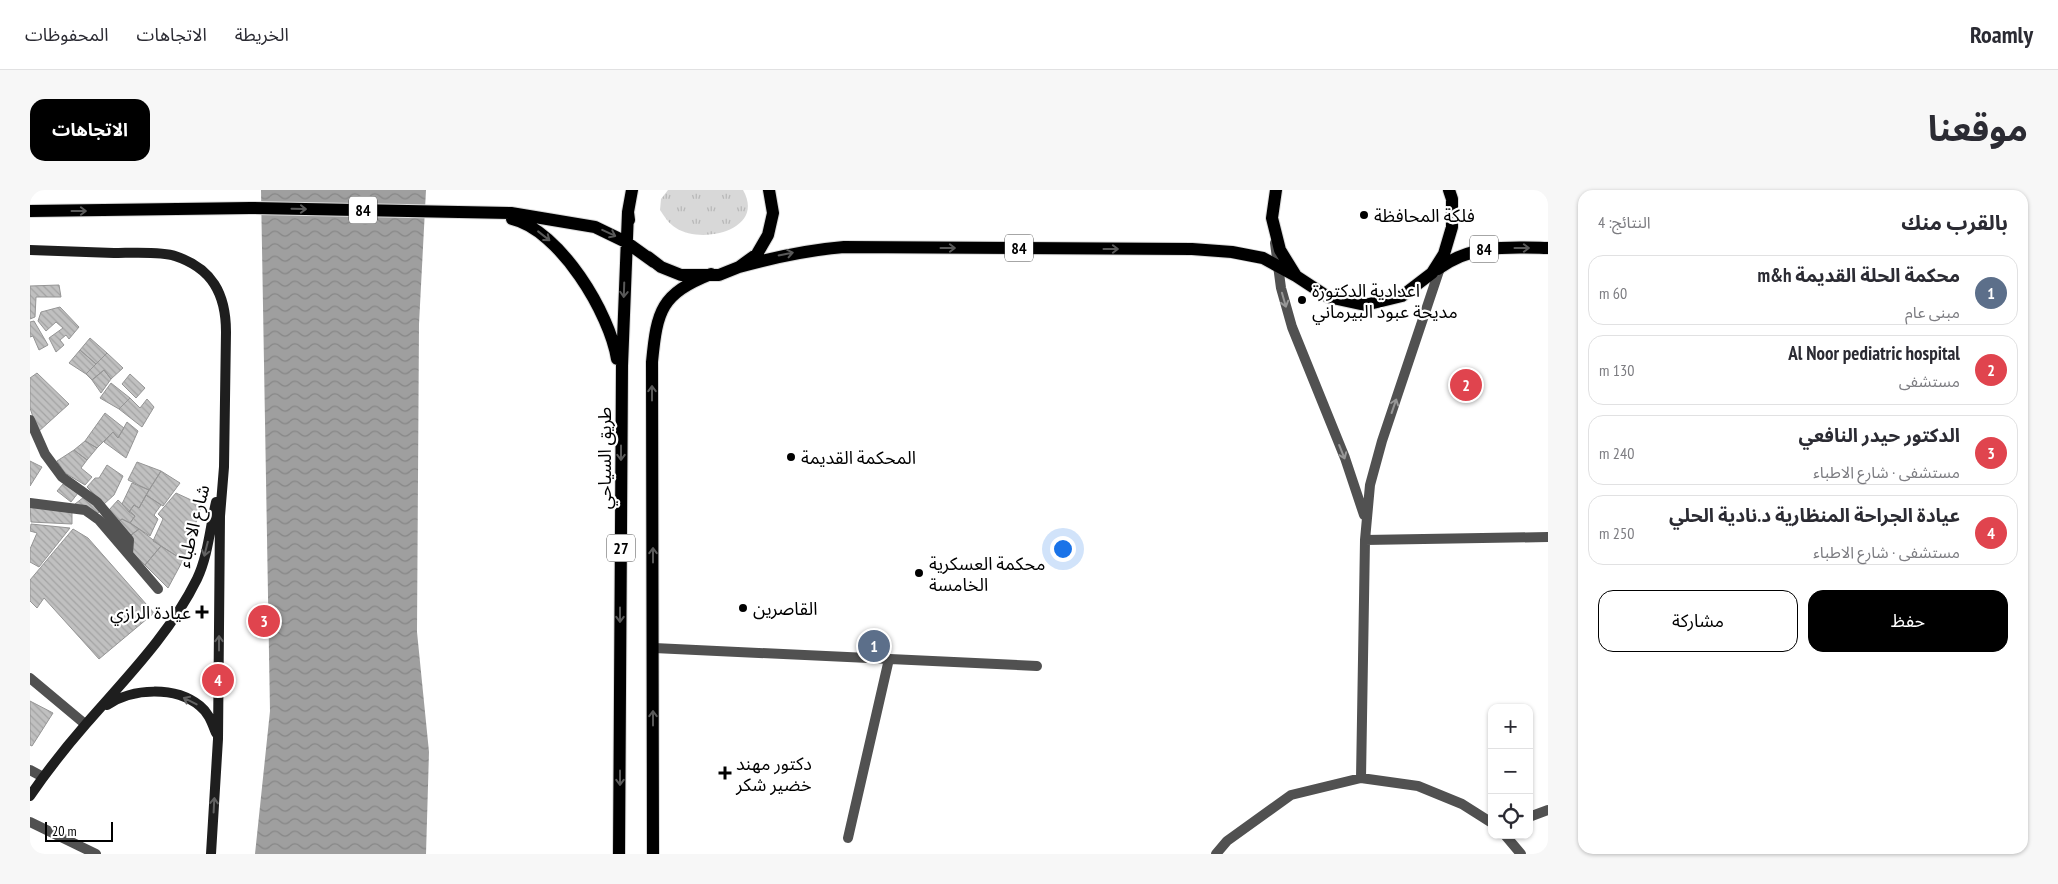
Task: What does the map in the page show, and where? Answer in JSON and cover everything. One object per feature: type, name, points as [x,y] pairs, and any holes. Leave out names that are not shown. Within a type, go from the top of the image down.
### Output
[{"type":"main road","name":"84","points":[[740,267],[756,254],[768,235],[772,213],[769,190]]},
{"type":"main road","name":"84","points":[[1276,190],[1272,218],[1280,250],[1296,276]]},
{"type":"main road","name":"84","points":[[1428,276],[1444,254],[1452,227],[1452,199],[1449,190]]},
{"type":"main road","name":"84","points":[[631,191],[628,212],[632,234],[644,253],[654,262],[660,267],[681,275],[719,275],[778,256],[809,250],[844,247],[1192,249],[1232,252],[1263,258],[1296,276],[1328,298],[1365,305],[1402,296],[1460,255],[1479,250],[1548,248]]},
{"type":"main road","name":"84","points":[[30,211],[250,208],[520,214],[595,227],[626,242],[654,262]]},
{"type":"main road","points":[[479,212],[521,221],[545,235],[568,259],[594,300],[610,334],[617,356],[622,387]]},
{"type":"main road","name":"طريق السياحي","points":[[619,854],[622,387],[628,212]]},
{"type":"main road","name":"27","points":[[653,854],[652,362],[654,333],[663,306],[674,294],[687,284],[711,274]]},
{"type":"street","points":[[1272,218],[1280,288],[1292,327],[1345,458],[1366,521]]},
{"type":"street","points":[[30,250],[174,255],[197,267],[211,278],[221,294],[226,314],[224,467],[220,516],[218,739],[211,854]]},
{"type":"street","points":[[1361,778],[1365,540],[1370,485],[1382,441],[1444,254]]},
{"type":"street","points":[[30,420],[45,454],[62,477],[97,502],[129,540],[128,553]]},
{"type":"street","name":"شارع الاطباء","points":[[30,796],[85,724],[147,654],[175,617],[197,579],[207,550],[224,467]]},
{"type":"street","points":[[30,503],[85,510],[98,520],[158,589]]},
{"type":"street","points":[[1365,540],[1548,537]]},
{"type":"street","points":[[654,648],[1036,666]]},
{"type":"street","points":[[848,838],[889,659]]},
{"type":"street","points":[[30,678],[85,724]]},
{"type":"street","name":"شارع الاطباء","points":[[99,710],[113,701],[130,695],[154,691],[180,696],[200,706],[210,717],[218,739]]},
{"type":"street","points":[[30,770],[43,778]]},
{"type":"street","points":[[1216,854],[1227,840],[1291,795],[1361,778],[1418,786],[1462,804],[1488,820]]},
{"type":"street","points":[[1533,816],[1548,810]]},
{"type":"street","points":[[30,822],[96,854]]},
{"type":"street","points":[[1509,839],[1521,854]]},
{"type":"green space","points":[[668,190],[743,190],[748,204],[746,215],[739,224],[715,234],[687,233],[673,226],[660,210],[661,199]]},
{"type":"water","points":[[261,190],[426,190],[419,324],[417,632],[429,752],[426,854],[255,854],[270,711]]},
{"type":"building","points":[[59,285],[61,297],[36,297],[35,317],[30,319],[30,286]]},
{"type":"building","points":[[60,307],[79,327],[69,339],[66,335],[60,340],[64,345],[56,352],[49,338],[63,328],[56,322],[46,331],[38,321],[41,312]]},
{"type":"building","points":[[34,321],[48,345],[39,350],[33,336],[30,337],[30,322]]},
{"type":"building","points":[[90,338],[107,353],[96,364],[80,350]]},
{"type":"building","points":[[80,350],[96,364],[86,374],[69,363]]},
{"type":"building","points":[[107,353],[123,368],[111,379],[104,370],[92,380],[86,374]]},
{"type":"building","points":[[104,370],[111,379],[101,393],[92,380]]},
{"type":"building","points":[[37,373],[69,404],[38,432],[30,408],[30,378]]},
{"type":"building","points":[[130,374],[145,388],[136,398],[122,384]]},
{"type":"building","points":[[111,383],[130,398],[119,409],[100,398]]},
{"type":"building","points":[[130,398],[140,408],[147,399],[154,407],[142,427],[119,409]]},
{"type":"building","points":[[105,413],[124,428],[118,438],[113,432],[97,448],[85,441]]},
{"type":"building","points":[[127,422],[138,431],[126,458],[104,442],[113,432],[118,438]]},
{"type":"building","points":[[85,441],[97,448],[87,460],[74,450]]},
{"type":"building","points":[[74,450],[87,460],[81,468],[92,477],[85,485],[65,473],[57,461]]},
{"type":"building","points":[[30,461],[42,467],[30,486]]},
{"type":"building","points":[[137,462],[161,471],[149,490],[128,480]]},
{"type":"building","points":[[107,465],[123,476],[114,495],[104,504],[87,487],[95,478],[99,478]]},
{"type":"building","points":[[161,471],[180,483],[163,506],[146,495]]},
{"type":"building","points":[[132,483],[149,490],[139,508],[134,505],[129,512],[122,504]]},
{"type":"building","points":[[63,484],[78,493],[71,502],[57,491]]},
{"type":"building","points":[[176,493],[202,505],[183,560],[153,541],[163,519],[158,514]]},
{"type":"building","points":[[146,495],[161,505],[154,515],[158,519],[150,536],[130,523],[135,516],[129,512],[134,505],[139,508]]},
{"type":"building","points":[[84,497],[101,510],[97,514],[75,504]]},
{"type":"building","points":[[118,500],[135,516],[130,523],[122,519],[118,522],[109,510]]},
{"type":"building","points":[[30,505],[72,512],[72,524],[31,522]]},
{"type":"building","points":[[122,519],[139,529],[131,535],[118,522]]},
{"type":"building","points":[[31,524],[70,528],[39,567],[30,562],[30,549],[37,533],[30,531]]},
{"type":"building","points":[[73,529],[88,538],[154,613],[99,659],[44,598],[37,608],[30,601],[30,580]]},
{"type":"building","points":[[139,529],[161,546],[145,565],[132,552],[131,535]]},
{"type":"building","points":[[161,546],[183,560],[168,588],[145,565]]},
{"type":"building","points":[[30,701],[53,713],[32,746],[30,745]]},
{"type":"place","name":"فلكة المحافظة","points":[[1364,215]]},
{"type":"place","name":"اعدادية الدكتورة مديحة عبود البيرماني","points":[[1302,300]]},
{"type":"place","name":"Al Noor pediatric hospital","points":[[1466,385]]},
{"type":"place","name":"المحكمة القديمة","points":[[791,457]]},
{"type":"place","name":"محكمة العسكرية الخامسة","points":[[919,573]]},
{"type":"place","name":"القاصرين","points":[[743,608]]},
{"type":"place","name":"عيادة الرازي","points":[[202,612]]},
{"type":"place","name":"الدكتور حيدر النافعي","points":[[264,621]]},
{"type":"place","name":"محكمة الحلة القديمة m&h","points":[[874,646]]},
{"type":"place","name":"عيادة الجراحة المنظارية د.نادية الحلي","points":[[218,680]]},
{"type":"place","name":"دكتور مهند خضير شكر","points":[[725,773]]}]
